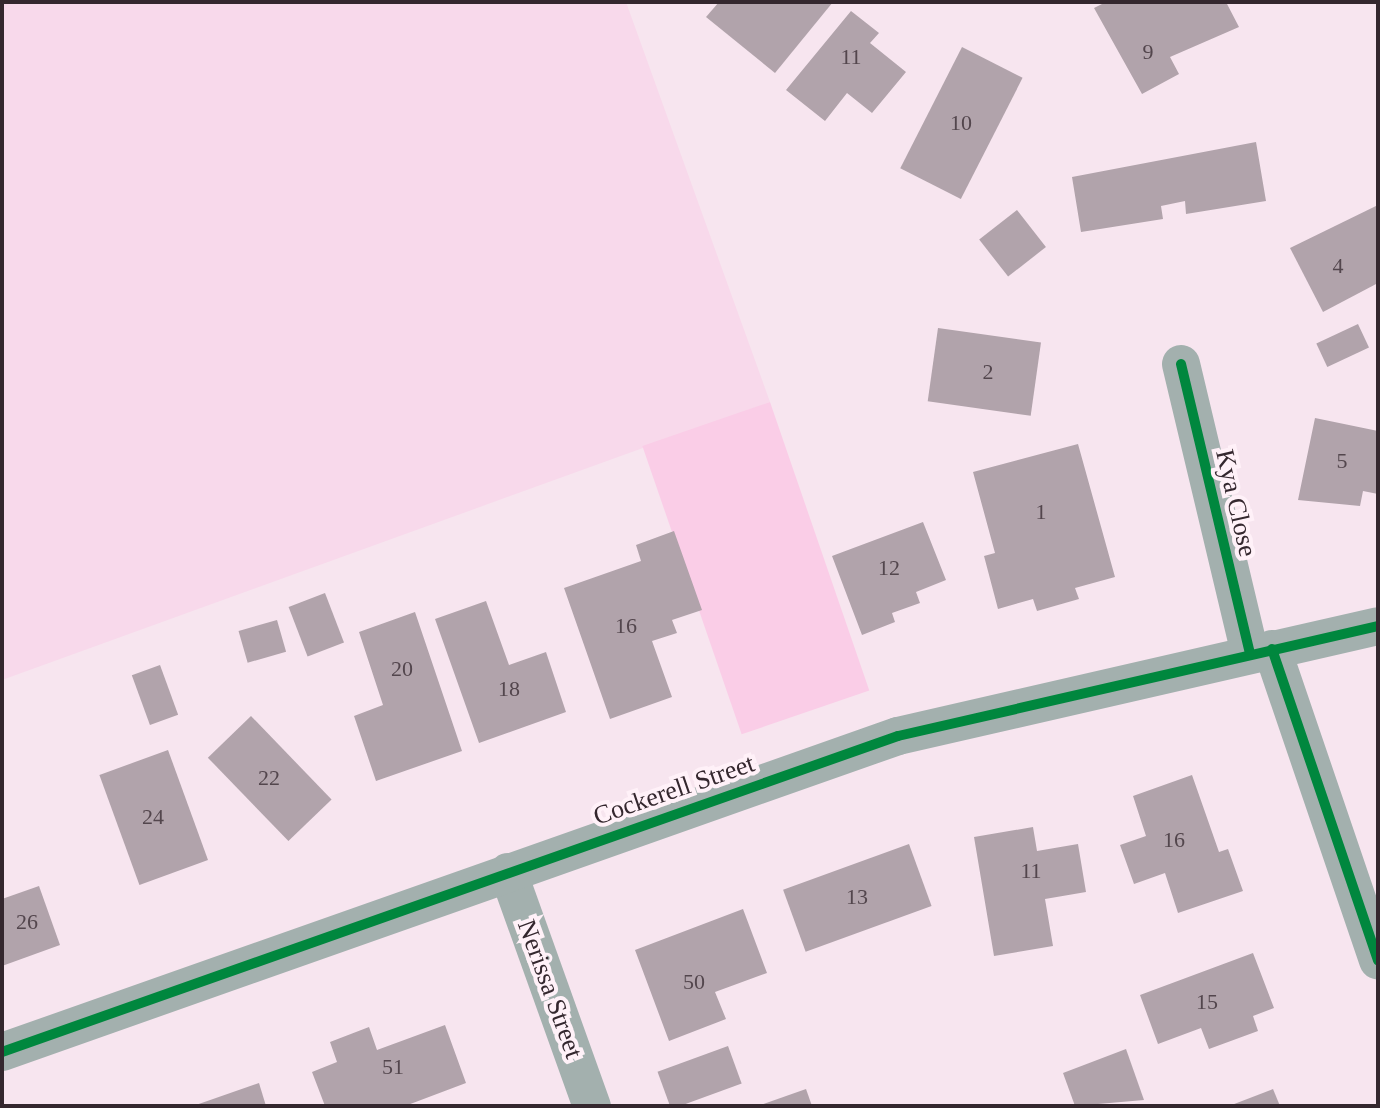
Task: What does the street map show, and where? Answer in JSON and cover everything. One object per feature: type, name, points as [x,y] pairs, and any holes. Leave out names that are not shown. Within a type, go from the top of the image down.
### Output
[{"type":"street","name":"Kya Close","points":[[1181,364],[1261,651],[1378,960]]},
{"type":"street","name":"Cockerell Street","points":[[2,1052],[898,736],[1378,626]]},
{"type":"street","name":"Nerissa Street","points":[[508,872],[592,1106]]},
{"type":"shaded area","points":[[2,2],[626,2],[770,402],[2,680]]},
{"type":"shaded area","points":[[770,402],[869,690],[742,734],[642,446]]},
{"type":"building","points":[[719,2],[833,2],[775,73],[706,17]]},
{"type":"building","points":[[1106,2],[1226,2],[1239,27],[1170,57],[1179,74],[1142,94],[1094,8]]},
{"type":"building","points":[[851,11],[879,33],[870,43],[906,72],[872,113],[847,93],[825,121],[786,90]]},
{"type":"building","points":[[962,47],[1023,78],[961,199],[900,168]]},
{"type":"building","points":[[1256,142],[1266,201],[1186,214],[1185,201],[1161,206],[1163,219],[1081,232],[1072,177]]},
{"type":"building","points":[[1378,205],[1378,283],[1323,312],[1290,248]]},
{"type":"building","points":[[1017,210],[1046,247],[1008,277],[979,240]]},
{"type":"building","points":[[1358,324],[1369,348],[1327,367],[1316,343]]},
{"type":"building","points":[[938,328],[1041,342],[1031,416],[928,401]]},
{"type":"building","points":[[1315,418],[1378,431],[1378,494],[1363,491],[1360,506],[1298,500]]},
{"type":"building","points":[[1078,444],[1115,577],[1075,588],[1079,599],[1037,611],[1033,599],[998,609],[984,556],[995,553],[973,472]]},
{"type":"building","points":[[923,522],[946,580],[916,592],[920,603],[892,613],[895,622],[862,635],[832,556]]},
{"type":"building","points":[[674,531],[702,610],[672,620],[677,633],[652,641],[672,697],[610,719],[564,588],[641,561],[636,545]]},
{"type":"building","points":[[325,593],[344,642],[308,656],[289,607]]},
{"type":"building","points":[[486,601],[509,665],[546,652],[566,712],[479,743],[435,619]]},
{"type":"building","points":[[415,612],[462,751],[376,781],[354,716],[383,705],[359,632]]},
{"type":"building","points":[[277,620],[286,652],[248,663],[239,631]]},
{"type":"building","points":[[160,665],[178,715],[150,725],[132,675]]},
{"type":"building","points":[[251,716],[332,799],[288,841],[208,758]]},
{"type":"building","points":[[168,750],[208,860],[139,885],[99,775]]},
{"type":"building","points":[[1192,775],[1219,852],[1228,849],[1243,891],[1178,913],[1165,873],[1134,884],[1120,845],[1146,836],[1133,796]]},
{"type":"building","points":[[1033,827],[1037,851],[1078,844],[1086,892],[1045,899],[1053,946],[994,956],[974,837]]},
{"type":"building","points":[[909,844],[932,906],[806,952],[783,890]]},
{"type":"building","points":[[39,886],[60,945],[2,966],[2,899]]},
{"type":"building","points":[[743,909],[767,973],[715,992],[726,1019],[669,1041],[635,950]]},
{"type":"building","points":[[1253,953],[1274,1008],[1253,1016],[1258,1031],[1209,1049],[1201,1028],[1158,1044],[1140,995]]},
{"type":"building","points":[[445,1025],[466,1083],[405,1106],[325,1106],[312,1072],[337,1062],[330,1042],[369,1027],[377,1050]]},
{"type":"building","points":[[728,1046],[742,1084],[680,1106],[670,1106],[658,1072]]},
{"type":"building","points":[[1126,1049],[1144,1100],[1075,1106],[1063,1073]]},
{"type":"building","points":[[259,1083],[266,1106],[193,1106]]},
{"type":"building","points":[[806,1089],[812,1106],[758,1106]]},
{"type":"building","points":[[1273,1089],[1280,1106],[1229,1106]]},
{"type":"cycle path","points":[[1181,364],[1250,653]]},
{"type":"cycle path","points":[[2,1052],[898,736],[1378,626]]},
{"type":"cycle path","points":[[1272,649],[1378,960]]}]
